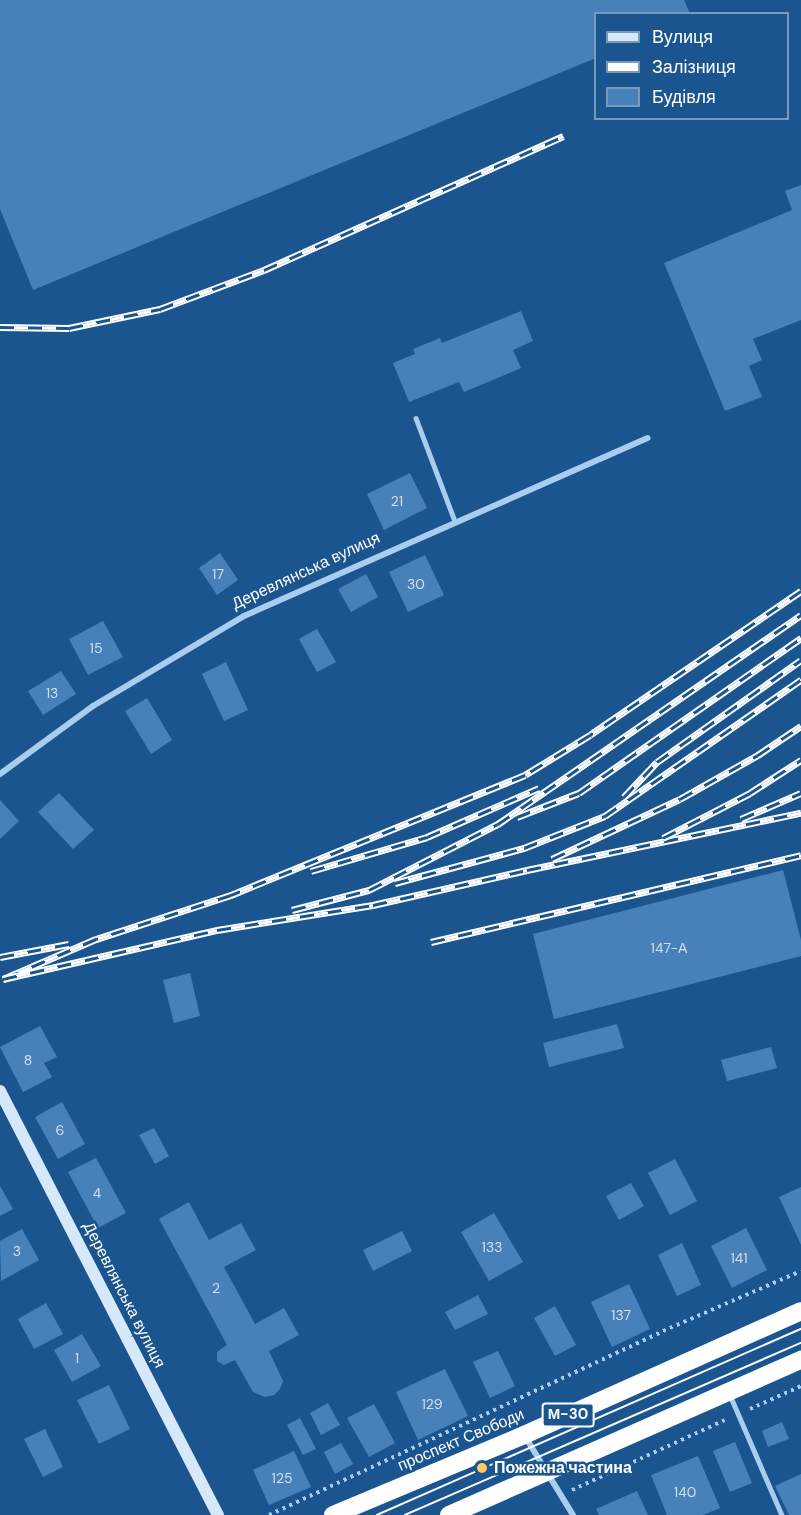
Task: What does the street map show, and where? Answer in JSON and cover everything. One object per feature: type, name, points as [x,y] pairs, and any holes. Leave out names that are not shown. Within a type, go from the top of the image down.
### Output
[{"type":"highway","name":"проспект Свободи","points":[[333,1515],[524,1435],[801,1311]]},
{"type":"highway","name":"М-30","points":[[449,1515],[801,1360]]},
{"type":"street","name":"Деревлянська вулиця","points":[[0,774],[93,706],[244,616],[647,438]]},
{"type":"street","name":"Деревлянська вулиця","points":[[0,1091],[218,1515]]},
{"type":"street","points":[[524,1435],[573,1515]]},
{"type":"lane","points":[[416,418],[455,521]]},
{"type":"lane","points":[[729,1392],[782,1515]]},
{"type":"path","points":[[269,1515],[663,1331],[801,1271]]},
{"type":"path","points":[[561,1495],[801,1386]]},
{"type":"building","points":[[0,0],[684,0],[689,12],[594,12],[594,59],[33,290],[0,209]]},
{"type":"building","points":[[801,185],[801,320],[753,339],[762,360],[749,366],[762,397],[725,411],[664,263],[792,210],[785,191]]},
{"type":"building","points":[[521,311],[533,341],[513,350],[521,368],[464,392],[459,382],[409,402],[393,363],[415,354],[413,349],[440,338],[442,343]]},
{"type":"building","points":[[410,473],[427,508],[384,530],[367,494]]},
{"type":"building","points":[[220,553],[238,580],[217,595],[199,568]]},
{"type":"building","points":[[425,555],[444,595],[408,612],[389,572]]},
{"type":"building","points":[[366,574],[378,597],[351,612],[338,589]]},
{"type":"building","points":[[103,621],[123,657],[88,675],[69,639]]},
{"type":"building","points":[[317,629],[336,662],[317,672],[299,639]]},
{"type":"building","points":[[226,662],[248,710],[224,721],[202,674]]},
{"type":"building","points":[[61,671],[76,694],[43,715],[28,691]]},
{"type":"building","points":[[147,698],[172,740],[151,754],[125,711]]},
{"type":"building","points":[[59,793],[94,830],[73,849],[38,812]]},
{"type":"building","points":[[0,800],[19,821],[0,839]]},
{"type":"building","points":[[783,870],[801,940],[801,956],[554,1019],[533,934]]},
{"type":"building","points":[[190,973],[200,1016],[174,1023],[163,980]]},
{"type":"building","points":[[617,1024],[624,1048],[549,1067],[543,1043]]},
{"type":"building","points":[[40,1026],[57,1057],[44,1063],[52,1077],[23,1092],[0,1047]]},
{"type":"building","points":[[771,1047],[777,1068],[727,1081],[721,1060]]},
{"type":"building","points":[[62,1102],[85,1144],[58,1159],[35,1117]]},
{"type":"building","points":[[154,1128],[169,1156],[155,1164],[139,1135]]},
{"type":"building","points":[[96,1158],[126,1213],[98,1228],[68,1172]]},
{"type":"building","points":[[675,1159],[697,1201],[670,1215],[648,1173]]},
{"type":"building","points":[[631,1183],[644,1206],[619,1220],[606,1196]]},
{"type":"building","points":[[0,1186],[13,1209],[0,1216]]},
{"type":"building","points":[[801,1187],[801,1245],[779,1197]]},
{"type":"building","points":[[189,1202],[209,1240],[241,1223],[256,1250],[224,1267],[255,1324],[284,1308],[299,1335],[269,1351],[283,1381],[280,1389],[274,1395],[265,1397],[253,1392],[235,1360],[224,1365],[217,1361],[217,1352],[227,1345],[159,1219]]},
{"type":"building","points":[[494,1213],[523,1262],[489,1281],[461,1232]]},
{"type":"building","points":[[746,1228],[767,1270],[732,1288],[711,1246]]},
{"type":"building","points":[[22,1229],[39,1260],[1,1281],[0,1241]]},
{"type":"building","points":[[402,1231],[412,1251],[373,1271],[363,1250]]},
{"type":"building","points":[[682,1243],[701,1285],[677,1296],[658,1255]]},
{"type":"building","points":[[629,1284],[650,1329],[612,1347],[591,1302]]},
{"type":"building","points":[[478,1295],[488,1314],[455,1330],[445,1312]]},
{"type":"building","points":[[46,1303],[63,1334],[34,1349],[18,1319]]},
{"type":"building","points":[[555,1306],[576,1345],[555,1356],[534,1318]]},
{"type":"building","points":[[82,1334],[101,1366],[72,1382],[54,1350]]},
{"type":"building","points":[[498,1351],[515,1386],[490,1398],[473,1362]]},
{"type":"building","points":[[445,1369],[468,1416],[418,1440],[396,1392]]},
{"type":"building","points":[[109,1385],[130,1429],[99,1444],[77,1400]]},
{"type":"building","points":[[328,1403],[340,1425],[321,1435],[310,1413]]},
{"type":"building","points":[[374,1404],[395,1443],[369,1457],[347,1418]]},
{"type":"building","points":[[300,1418],[316,1449],[303,1455],[287,1425]]},
{"type":"building","points":[[782,1422],[789,1439],[768,1447],[762,1431]]},
{"type":"building","points":[[45,1429],[63,1467],[43,1477],[24,1439]]},
{"type":"building","points":[[735,1442],[752,1483],[730,1492],[713,1451]]},
{"type":"building","points":[[341,1443],[353,1464],[335,1474],[324,1452]]},
{"type":"building","points":[[294,1451],[311,1487],[269,1505],[253,1470]]},
{"type":"building","points":[[698,1456],[720,1508],[703,1515],[667,1515],[651,1475]]},
{"type":"building","points":[[801,1474],[801,1515],[789,1515],[775,1486]]},
{"type":"building","points":[[637,1491],[648,1515],[599,1515],[596,1509]]},
{"type":"tram line","points":[[377,1515],[801,1329]]},
{"type":"tram line","points":[[405,1515],[801,1343]]},
{"type":"railway","points":[[0,327],[69,328],[160,309],[264,270],[563,136]]},
{"type":"railway","points":[[801,591],[590,735],[525,775],[231,895],[96,939],[3,979],[217,930],[373,905],[527,870],[801,813]]},
{"type":"railway","points":[[292,910],[369,890],[498,824],[801,615]]},
{"type":"railway","points":[[517,817],[579,793],[801,638]]},
{"type":"railway","points":[[624,797],[657,762],[801,660]]},
{"type":"railway","points":[[395,883],[524,848],[605,816],[801,680]]},
{"type":"railway","points":[[552,859],[680,799],[758,755],[801,726]]},
{"type":"railway","points":[[663,838],[750,793],[801,760]]},
{"type":"railway","points":[[311,871],[427,837],[539,788]]},
{"type":"railway","points":[[741,819],[801,793]]},
{"type":"railway","points":[[431,942],[801,855]]},
{"type":"railway","points":[[0,957],[69,944]]},
{"type":"place","name":"Пожежна частина","points":[[482,1468]]}]
